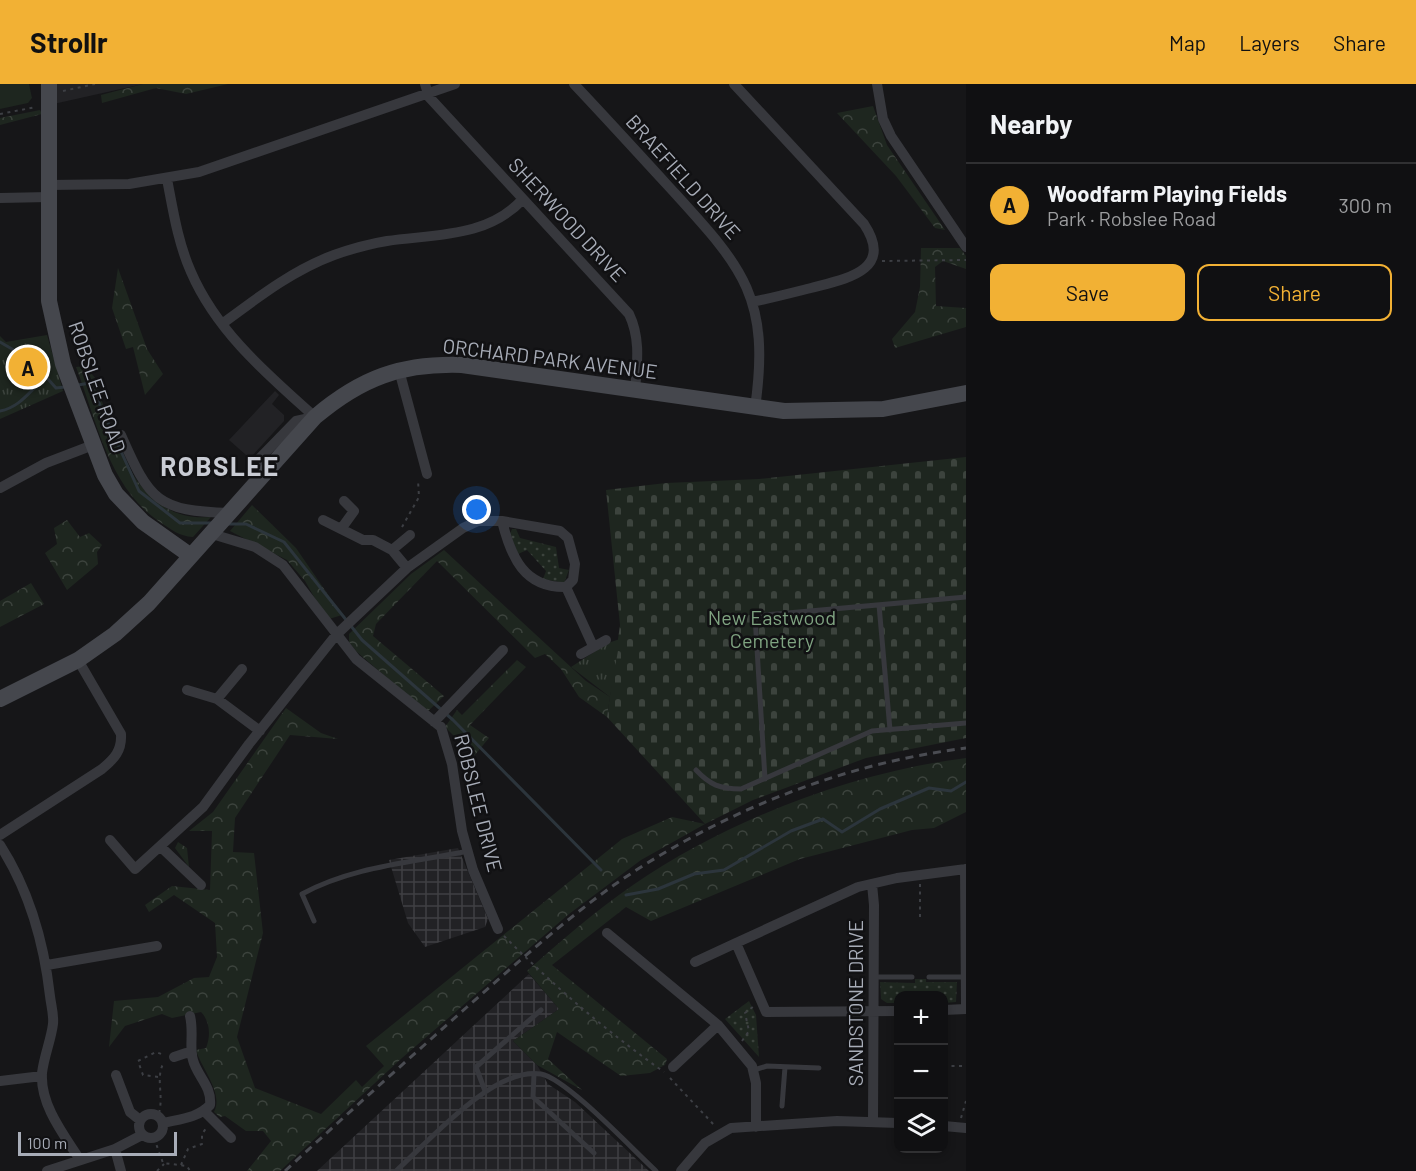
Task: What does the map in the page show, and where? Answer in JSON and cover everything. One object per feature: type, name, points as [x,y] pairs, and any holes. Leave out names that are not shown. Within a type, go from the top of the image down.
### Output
[{"type":"street","points":[[0,198],[167,179],[227,165],[426,88],[455,84]]},
{"type":"street","name":"BRAEFIELD DRIVE","points":[[574,84],[717,239],[740,273],[752,302],[761,345],[755,408]]},
{"type":"street","points":[[734,84],[864,224],[873,244],[871,259],[856,276],[752,302]]},
{"type":"street","points":[[877,84],[881,111],[891,136],[966,247]]},
{"type":"street","name":"SHERWOOD DRIVE","points":[[426,88],[523,199],[629,314],[638,346],[635,391]]},
{"type":"street","name":"ROBSLEE ROAD","points":[[49,94],[49,301],[53,328],[70,386],[105,475],[127,508],[191,556]]},
{"type":"street","points":[[167,179],[174,216],[190,272],[222,324],[248,356],[315,417]]},
{"type":"street","points":[[222,324],[277,285],[325,259],[385,242],[467,232],[495,220],[523,199]]},
{"type":"street","name":"ORCHARD PARK AVENUE","points":[[0,699],[78,660],[115,634],[148,603],[315,417],[360,384],[399,370],[422,365],[462,365],[755,408],[807,412],[883,409],[966,393]]},
{"type":"street","points":[[399,370],[427,474]]},
{"type":"street","name":"ROBSLEE DRIVE","points":[[122,435],[140,478],[151,493],[166,504],[221,523],[283,565],[356,659],[441,727],[452,764],[472,870],[498,929]]},
{"type":"street","points":[[0,488],[46,463],[93,445]]},
{"type":"street","points":[[342,529],[354,511],[344,501]]},
{"type":"street","points":[[323,519],[363,540],[373,540],[392,550],[407,568]]},
{"type":"street","points":[[110,840],[135,869],[161,847],[203,807],[260,731],[336,635],[354,616],[407,568],[478,520],[502,521],[560,531],[568,538],[575,564],[573,580],[566,587],[548,588],[513,560],[502,521]]},
{"type":"street","points":[[392,550],[407,538]]},
{"type":"street","points":[[566,587],[593,646]]},
{"type":"street","points":[[581,654],[606,640]]},
{"type":"street","points":[[434,722],[503,650]]},
{"type":"street","points":[[0,835],[102,769],[114,759],[122,744],[121,734],[78,660]]},
{"type":"street","points":[[217,699],[242,669]]},
{"type":"street","points":[[187,690],[217,699],[260,731]]},
{"type":"street","points":[[0,844],[19,878],[47,965],[53,1023],[42,1076],[45,1095],[53,1117],[80,1160]]},
{"type":"street","points":[[161,847],[201,885]]},
{"type":"street","points":[[695,962],[858,887],[966,869],[966,1005]]},
{"type":"street","name":"SANDSTONE DRIVE","points":[[872,884],[873,1122]]},
{"type":"street","points":[[607,933],[718,1025],[737,1047],[754,1070],[756,1126]]},
{"type":"street","points":[[736,943],[766,1012],[894,1011]]},
{"type":"street","points":[[47,965],[157,946]]},
{"type":"street","points":[[948,1010],[966,1009]]},
{"type":"street","points":[[140,1120],[150,1114],[161,1120],[204,1111],[210,1105],[211,1096],[192,1054],[194,1032],[190,1016]]},
{"type":"street","points":[[673,1067],[718,1025]]},
{"type":"street","points":[[174,1057],[192,1054]]},
{"type":"street","points":[[116,1075],[130,1112],[140,1120]]},
{"type":"street","points":[[0,1082],[25,1076],[42,1076]]},
{"type":"street","points":[[204,1111],[231,1138]]},
{"type":"street","points":[[140,1120],[139,1128],[148,1137]]},
{"type":"street","points":[[47,1171],[163,1131],[161,1120]]},
{"type":"street","points":[[681,1171],[705,1143],[721,1132],[756,1126],[894,1123]]},
{"type":"street","points":[[948,1126],[963,1128]]},
{"type":"street","points":[[115,1149],[121,1171]]},
{"type":"lane","points":[[765,779],[756,616],[966,597]]},
{"type":"lane","points":[[879,605],[890,730]]},
{"type":"lane","points":[[696,770],[708,783],[724,789],[741,789],[872,731],[966,723]]},
{"type":"lane","points":[[314,921],[302,894],[323,883],[384,865],[468,851]]},
{"type":"lane","points":[[929,976],[965,977]]},
{"type":"lane","points":[[873,977],[912,977]]},
{"type":"lane","points":[[485,1091],[476,1067],[541,1010]]},
{"type":"lane","points":[[754,1070],[766,1066],[819,1068]]},
{"type":"lane","points":[[782,1106],[785,1067]]},
{"type":"lane","points":[[396,1171],[485,1091],[501,1082],[524,1074],[542,1074],[572,1093],[656,1171]]},
{"type":"lane","points":[[534,1074],[533,1097],[594,1153]]},
{"type":"path","points":[[0,114],[49,94],[95,84]]},
{"type":"path","points":[[871,259],[966,260]]},
{"type":"path","points":[[407,538],[398,535],[419,497],[427,474]]},
{"type":"path","points":[[920,876],[920,918]]},
{"type":"path","points":[[498,929],[555,986],[623,1043],[666,1073],[721,1132]]},
{"type":"path","points":[[737,1047],[749,1030],[745,1013],[760,1000]]},
{"type":"path","points":[[158,1077],[143,1075],[138,1061],[156,1052],[163,1053],[165,1059],[158,1077],[163,1097],[161,1120]]},
{"type":"path","points":[[948,1066],[966,1066]]},
{"type":"path","points":[[963,1128],[962,1110],[966,1101]]},
{"type":"path","points":[[182,1165],[188,1149],[201,1146],[202,1134],[213,1120]]},
{"type":"path","points":[[148,1137],[164,1164]]},
{"type":"path","points":[[157,1171],[164,1164],[187,1166],[190,1171]]},
{"type":"shaded area","points":[[49,84],[143,84],[49,105]]},
{"type":"shaded area","points":[[275,391],[279,395],[272,404],[284,415],[284,421],[252,456],[254,462],[229,440]]},
{"type":"shaded area","points":[[458,848],[488,919],[485,927],[425,947],[408,923],[389,860]]},
{"type":"shaded area","points":[[529,974],[559,1009],[513,1041],[537,1065],[548,1084],[575,1102],[649,1171],[317,1171]]},
{"type":"green space","points":[[0,84],[29,84],[32,98],[28,103],[0,109]]},
{"type":"green space","points":[[143,84],[228,84],[186,94],[156,88],[102,103],[101,95]]},
{"type":"green space","points":[[873,106],[887,145],[945,230],[935,228],[896,176],[837,113]]},
{"type":"green space","points":[[40,110],[42,114],[0,125],[0,118]]},
{"type":"green space","points":[[921,248],[960,248],[966,256],[966,269],[943,261],[935,267],[936,306],[966,308],[966,327],[895,348],[892,339],[915,312],[920,287]]},
{"type":"green space","points":[[118,268],[147,349],[163,374],[145,395],[133,347],[126,349],[112,308]]},
{"type":"green space","points":[[47,335],[63,391],[0,419],[0,336],[6,342]]},
{"type":"green space","points":[[85,366],[101,385],[98,390],[123,456],[148,494],[165,508],[186,516],[211,517],[193,537],[180,534],[160,522],[128,491],[98,431],[76,367]]},
{"type":"green space","name":"New Eastwood Cemetery","points":[[966,457],[966,738],[866,758],[753,800],[705,824],[607,717],[620,625],[606,490],[666,483],[759,479]]},
{"type":"green space","points":[[252,505],[296,548],[342,615],[329,619],[325,616],[305,581],[287,560],[230,531]]},
{"type":"green space","points":[[67,520],[80,537],[89,533],[102,545],[97,552],[98,564],[67,590],[45,553],[57,544],[54,528]]},
{"type":"green space","points":[[512,529],[516,529],[520,538],[556,547],[559,568],[569,570],[564,583],[543,579],[546,571],[527,550],[518,554],[510,534]]},
{"type":"green space","points":[[444,550],[586,681],[610,697],[607,717],[579,697],[561,669],[545,654],[535,658],[437,561],[376,624],[373,636],[444,696],[427,712],[357,652],[349,642],[349,634],[411,574]]},
{"type":"green space","points":[[31,583],[44,604],[0,627],[0,601]]},
{"type":"green space","points":[[620,639],[610,697],[571,667],[608,643]]},
{"type":"green space","points":[[517,660],[526,667],[470,725],[489,738],[474,756],[445,727],[457,710],[462,715]]},
{"type":"green space","points":[[286,708],[321,733],[338,739],[290,735],[235,818],[233,852],[254,853],[263,933],[237,1037],[255,1088],[321,1114],[356,1080],[362,1087],[384,1066],[366,1046],[622,839],[672,817],[705,824],[641,860],[569,914],[402,1058],[280,1171],[247,1171],[271,1141],[263,1131],[246,1131],[225,1116],[220,1117],[214,1112],[216,1097],[214,1089],[196,1050],[206,1048],[209,1039],[208,1024],[201,1012],[172,1018],[162,1014],[125,1026],[109,1047],[114,1001],[158,997],[194,978],[209,977],[217,957],[215,923],[174,895],[149,912],[145,905],[172,886],[210,890],[212,831],[189,831],[213,812]]},
{"type":"green space","points":[[966,758],[966,812],[934,828],[912,830],[800,859],[651,921],[626,907],[552,965],[667,1059],[665,1065],[650,1073],[621,1076],[557,1032],[548,1059],[582,1090],[537,1065],[513,1041],[559,1009],[527,971],[605,905],[670,861],[750,820],[792,802],[880,775]]},
{"type":"green space","points":[[178,842],[187,848],[189,867],[175,848]]},
{"type":"green space","points":[[915,979],[926,979],[926,982],[957,982],[956,1002],[948,1003],[948,991],[894,991],[894,1003],[887,1003],[881,999],[880,982],[915,983]]},
{"type":"green space","points":[[749,1001],[756,1015],[759,1057],[725,1019]]},
{"type":"waterway","points":[[0,342],[31,360],[56,388],[65,387]]},
{"type":"waterway","points":[[0,411],[20,402],[46,377]]},
{"type":"waterway","points":[[78,385],[90,383],[139,491],[180,523],[212,523]]},
{"type":"waterway","points":[[228,524],[246,524],[284,542],[347,621]]},
{"type":"waterway","points":[[351,626],[362,640],[453,720],[601,870]]},
{"type":"waterway","points":[[626,895],[658,889],[694,874],[724,870],[791,831],[823,819],[842,832],[880,809],[929,788],[951,791],[966,782]]},
{"type":"railway","points":[[285,1171],[539,944],[595,899],[654,859],[738,814],[827,779],[872,766],[966,748]]},
{"type":"place","name":"Woodfarm Playing Fields","points":[[28,367]]},
{"type":"district","name":"ROBSLEE","points":[[220,467]]}]
